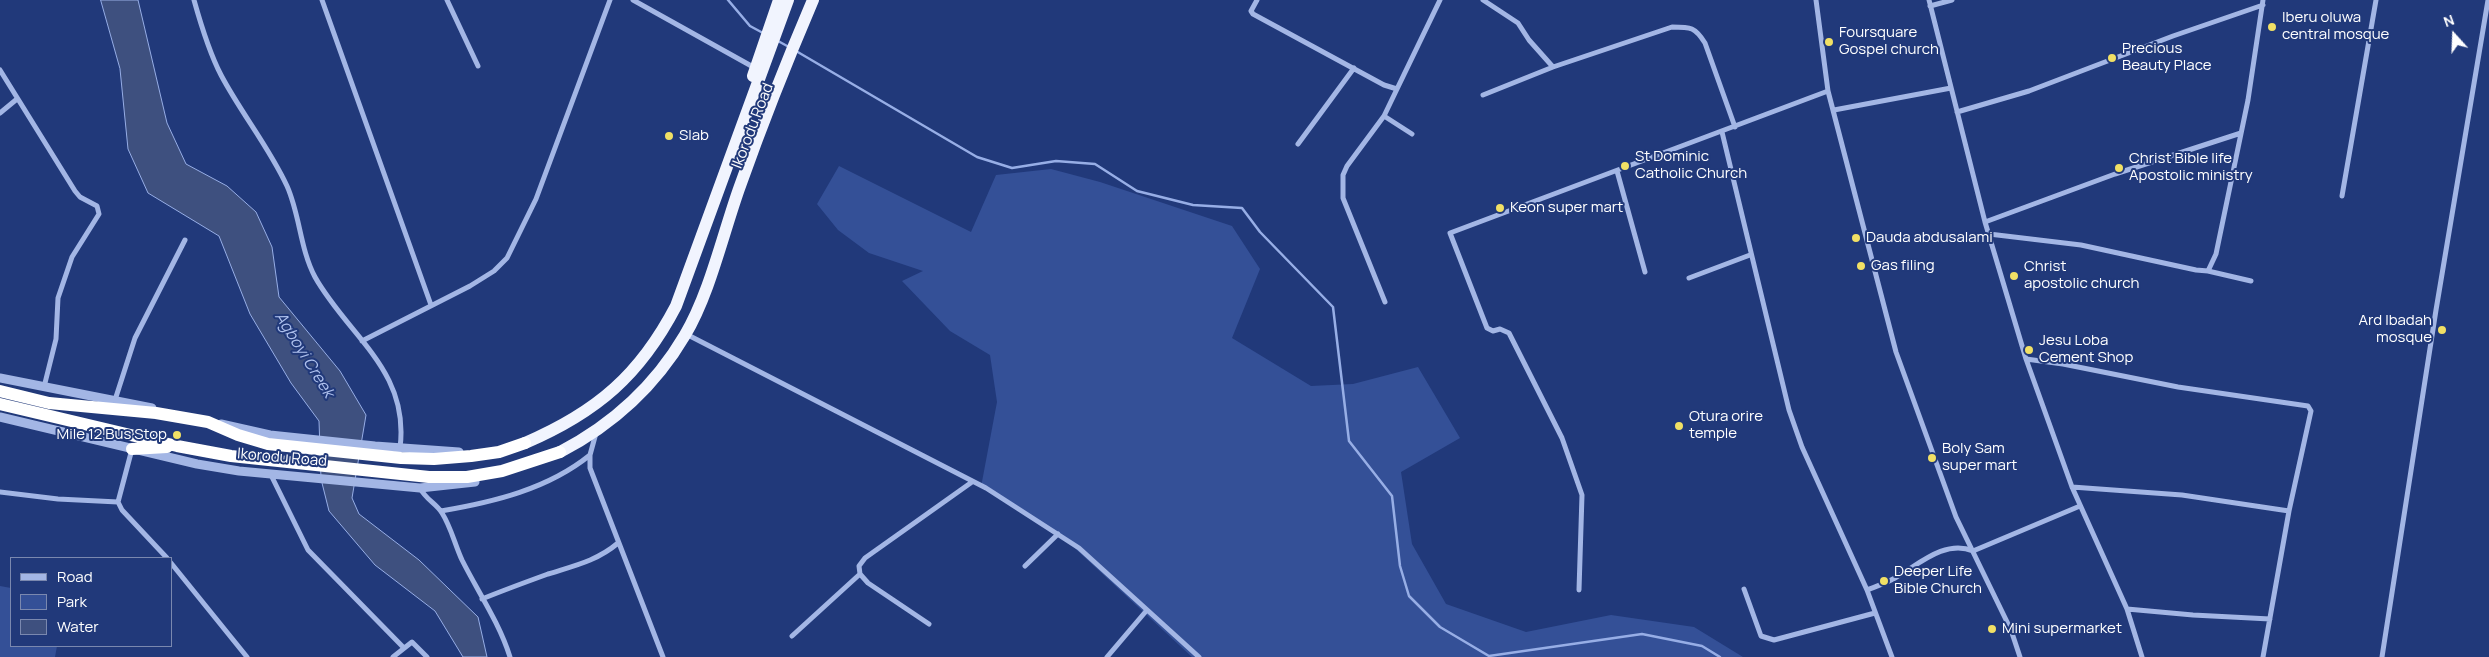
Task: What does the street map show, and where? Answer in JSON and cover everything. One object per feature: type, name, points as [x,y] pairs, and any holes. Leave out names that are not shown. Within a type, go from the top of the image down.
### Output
[{"type":"highway","name":"Ikorodu Road","points":[[776,22],[779,0]]},
{"type":"highway","name":"Ikorodu Road","points":[[0,391],[49,404],[156,413],[208,422],[238,435],[268,444],[305,443],[434,459],[499,452],[563,426],[584,414],[636,368],[653,347],[676,306],[776,22],[788,0]]},
{"type":"highway","name":"Ikorodu Road","points":[[0,404],[177,446],[301,470],[372,477],[467,477],[502,471],[560,452],[597,431],[641,393],[686,334],[716,263],[740,186],[789,68],[813,0]]},
{"type":"highway","name":"Ikorodu Road","points":[[802,34],[818,0]]},
{"type":"highway","name":"Ikorodu Road","points":[[695,251],[715,181],[755,68],[764,56]]},
{"type":"highway","points":[[132,449],[177,446]]},
{"type":"street","points":[[194,0],[220,74],[287,186],[299,219],[314,275],[336,308],[372,350],[395,392],[403,430],[400,448]]},
{"type":"street","points":[[322,0],[431,305]]},
{"type":"street","points":[[447,0],[478,66]]},
{"type":"street","points":[[362,340],[470,286],[494,271],[507,258],[536,199],[610,0]]},
{"type":"street","points":[[633,0],[755,68]]},
{"type":"street","points":[[1257,0],[1251,10],[1253,14],[1384,85],[1397,89]]},
{"type":"street","points":[[1385,302],[1343,198],[1342,184],[1347,166],[1384,116],[1440,0]]},
{"type":"street","points":[[1483,0],[1518,24],[1529,40],[1553,67]]},
{"type":"street","points":[[1816,0],[1828,91],[1896,352],[1956,517],[2011,630],[2020,657]]},
{"type":"street","points":[[1952,0],[1930,3],[1985,222],[2026,359],[2072,487],[2127,609],[2142,657]]},
{"type":"street","points":[[2342,196],[2376,0]]},
{"type":"street","points":[[2382,657],[2433,329],[2488,0]]},
{"type":"street","points":[[1957,112],[2029,91],[2263,3],[2241,133],[2216,254],[2208,271]]},
{"type":"street","points":[[1483,95],[1553,67],[1672,27],[1690,28],[1698,32],[1705,43],[1735,127]]},
{"type":"street","points":[[1298,144],[1354,68]]},
{"type":"street","points":[[0,70],[75,191],[80,197],[97,206],[99,214],[72,257],[58,298],[56,339],[44,387]]},
{"type":"street","points":[[1834,110],[1951,88]]},
{"type":"street","points":[[1579,590],[1582,495],[1562,438],[1509,333],[1500,329],[1493,331],[1486,328],[1450,233],[1828,91]]},
{"type":"street","points":[[0,113],[17,99]]},
{"type":"street","points":[[1384,116],[1412,134]]},
{"type":"street","points":[[1722,132],[1750,255],[1789,410],[1802,447],[1867,590],[1892,657]]},
{"type":"street","points":[[1985,222],[2114,174],[2241,133]]},
{"type":"street","points":[[1617,171],[1645,272]]},
{"type":"street","points":[[1989,234],[2081,245],[2251,281]]},
{"type":"street","points":[[115,400],[135,338],[186,240]]},
{"type":"street","points":[[1689,278],[1750,255]]},
{"type":"street","points":[[686,334],[986,488],[1079,548],[1199,657]]},
{"type":"street","points":[[2026,359],[2063,364],[2178,387],[2308,406],[2311,411],[2289,511],[2263,657]]},
{"type":"street","name":"Ikorodu Road","points":[[0,378],[115,400],[208,422]]},
{"type":"street","name":"Ikorodu Road","points":[[0,417],[197,464],[270,473],[301,470]]},
{"type":"street","points":[[597,431],[590,455],[590,468],[618,543],[639,590],[650,630],[662,657]]},
{"type":"street","name":"Ikorodu Road","points":[[375,451],[400,448],[465,452],[493,450],[525,442]]},
{"type":"street","points":[[132,449],[118,502],[122,510],[166,557]]},
{"type":"street","name":"Ikorodu Road","points":[[372,477],[420,488],[445,486],[504,475],[530,466],[560,452]]},
{"type":"street","points":[[441,511],[481,504],[551,482],[590,455]]},
{"type":"street","points":[[270,473],[308,550],[404,647]]},
{"type":"street","points":[[929,624],[868,583],[860,574],[858,566],[865,558],[972,482]]},
{"type":"street","points":[[2072,487],[2182,495],[2289,511]]},
{"type":"street","points":[[420,488],[426,499],[441,511],[482,599],[500,629],[510,657]]},
{"type":"street","points":[[0,492],[58,499],[118,502]]},
{"type":"street","points":[[1867,590],[1897,577],[1920,560],[1930,556],[1957,549],[1973,551],[2080,506]]},
{"type":"street","points":[[1025,566],[1058,534]]},
{"type":"street","points":[[482,599],[507,588],[579,565],[607,553],[618,543]]},
{"type":"street","points":[[172,564],[247,657]]},
{"type":"street","points":[[792,636],[860,574]]},
{"type":"street","points":[[1744,589],[1761,636],[1774,640],[1875,613]]},
{"type":"street","points":[[2127,609],[2270,619]]},
{"type":"street","points":[[1107,657],[1147,610]]},
{"type":"street","points":[[393,657],[412,642],[427,657]]},
{"type":"green space","points":[[839,166],[971,232],[996,175],[1051,169],[1100,182],[1232,226],[1260,269],[1232,338],[1311,386],[1353,384],[1418,367],[1460,438],[1401,472],[1412,544],[1446,604],[1526,632],[1611,615],[1694,627],[1743,657],[1192,657],[1066,540],[981,487],[997,402],[990,355],[950,331],[902,281],[923,271],[869,253],[838,230],[817,204]]},
{"type":"green space","points":[[0,586],[10,588],[10,647],[57,647],[55,657],[0,657]]},
{"type":"water","name":"Agboyi Creek","points":[[101,0],[138,0],[167,123],[186,164],[227,186],[256,212],[272,247],[279,297],[340,371],[366,415],[352,498],[359,514],[419,560],[478,617],[487,657],[463,657],[435,611],[375,565],[329,511],[321,479],[319,421],[291,383],[250,314],[219,236],[148,193],[128,149],[120,69]]},
{"type":"waterway","points":[[728,0],[750,26],[763,33]]},
{"type":"waterway","points":[[778,41],[789,47]]},
{"type":"waterway","points":[[796,51],[977,157],[1012,168],[1056,161],[1095,164],[1137,191],[1193,205],[1242,208],[1260,232],[1333,307],[1349,441],[1392,496],[1400,566],[1409,596],[1440,627],[1489,656],[1642,634],[1702,646],[1720,657]]},
{"type":"place","name":"Iberu oluwa central mosque","points":[[2272,27]]},
{"type":"place","name":"Foursquare Gospel church","points":[[1829,42]]},
{"type":"place","name":"Precious Beauty Place","points":[[2112,58]]},
{"type":"place","name":"Slab","points":[[669,136]]},
{"type":"place","name":"St Dominic Catholic Church","points":[[1625,166]]},
{"type":"place","name":"Christ Bible life Apostolic ministry","points":[[2119,168]]},
{"type":"place","name":"Keon super mart","points":[[1500,208]]},
{"type":"place","name":"Dauda abdusalami","points":[[1856,238]]},
{"type":"place","name":"Gas filing","points":[[1861,266]]},
{"type":"place","name":"Christ apostolic church","points":[[2014,276]]},
{"type":"place","name":"Ard Ibadah mosque","points":[[2442,330]]},
{"type":"place","name":"Jesu Loba Cement Shop","points":[[2029,350]]},
{"type":"place","name":"Otura orire temple","points":[[1679,426]]},
{"type":"place","name":"Mile 12 Bus Stop","points":[[177,435]]},
{"type":"place","name":"Boly Sam super mart","points":[[1932,458]]},
{"type":"place","name":"Deeper Life Bible Church","points":[[1884,581]]},
{"type":"place","name":"Mini supermarket","points":[[1992,629]]}]
